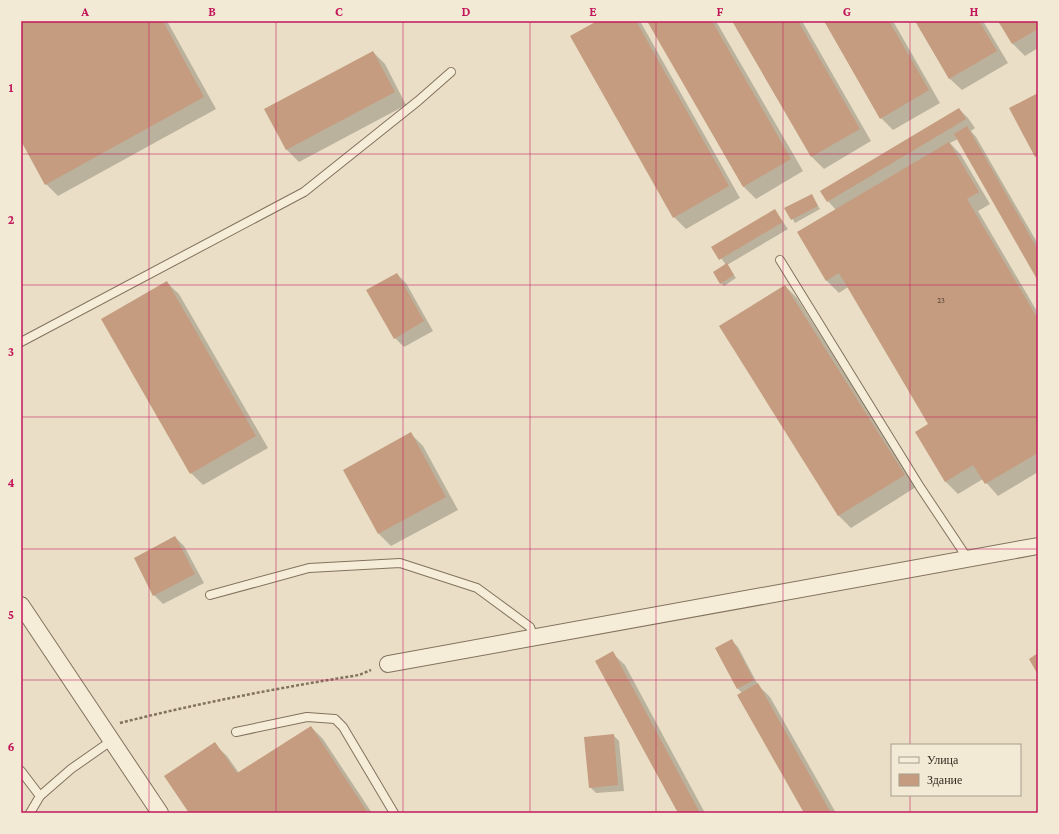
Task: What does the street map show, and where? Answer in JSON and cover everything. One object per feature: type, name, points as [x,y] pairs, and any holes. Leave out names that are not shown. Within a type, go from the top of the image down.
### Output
[{"type":"street","points":[[388,664],[1038,546]]},
{"type":"street","points":[[21,605],[160,813]]},
{"type":"lane","points":[[21,342],[304,192],[418,101],[451,72]]},
{"type":"lane","points":[[780,260],[920,487],[968,559]]},
{"type":"lane","points":[[210,595],[309,568],[400,563],[478,588],[530,627],[534,638]]},
{"type":"lane","points":[[236,732],[306,717],[334,719],[343,727],[394,813]]},
{"type":"lane","points":[[30,813],[40,796],[71,769],[111,741]]},
{"type":"lane","points":[[21,771],[40,796]]},
{"type":"path","points":[[102,727],[170,710],[275,688],[359,674],[388,664]]},
{"type":"building","points":[[21,21],[163,21],[204,97],[45,185],[21,141]]},
{"type":"building","points":[[597,21],[636,21],[729,186],[673,218],[570,36]]},
{"type":"building","points":[[647,21],[712,21],[791,159],[743,187]]},
{"type":"building","points":[[732,21],[798,21],[860,129],[811,157]]},
{"type":"building","points":[[824,21],[889,21],[929,90],[880,119]]},
{"type":"building","points":[[915,21],[979,21],[997,51],[949,79]]},
{"type":"building","points":[[998,21],[1038,21],[1038,29],[1012,44]]},
{"type":"building","points":[[373,51],[395,92],[286,150],[264,109]]},
{"type":"building","points":[[1038,93],[1038,156],[1035,157],[1009,108]]},
{"type":"building","points":[[959,108],[966,119],[827,202],[820,191]]},
{"type":"building","points":[[967,126],[1038,250],[1038,281],[954,134]]},
{"type":"building","points":[[949,142],[979,192],[967,199],[1038,319],[1038,453],[985,484],[973,465],[945,482],[915,432],[928,424],[839,273],[826,281],[797,232]]},
{"type":"building","points":[[812,194],[818,206],[791,220],[784,208]]},
{"type":"building","points":[[775,209],[783,222],[719,260],[711,247]]},
{"type":"building","points":[[727,263],[734,275],[720,284],[713,272]]},
{"type":"building","points":[[397,273],[424,321],[394,339],[366,290]]},
{"type":"building","points":[[167,281],[256,436],[190,474],[101,319]]},
{"type":"building","points":[[785,285],[905,475],[838,516],[719,326]]},
{"type":"building","points":[[411,432],[446,497],[378,534],[343,470]]},
{"type":"building","points":[[175,536],[195,574],[153,596],[134,558]]},
{"type":"building","points":[[732,639],[754,680],[737,689],[715,648]]},
{"type":"building","points":[[613,651],[700,813],[678,813],[595,661]]},
{"type":"building","points":[[1038,653],[1038,675],[1029,659]]},
{"type":"building","points":[[758,683],[831,813],[804,813],[737,695]]},
{"type":"building","points":[[311,726],[368,813],[189,813],[164,776],[215,742],[237,773]]},
{"type":"building","points":[[614,734],[618,785],[589,788],[584,737]]}]
